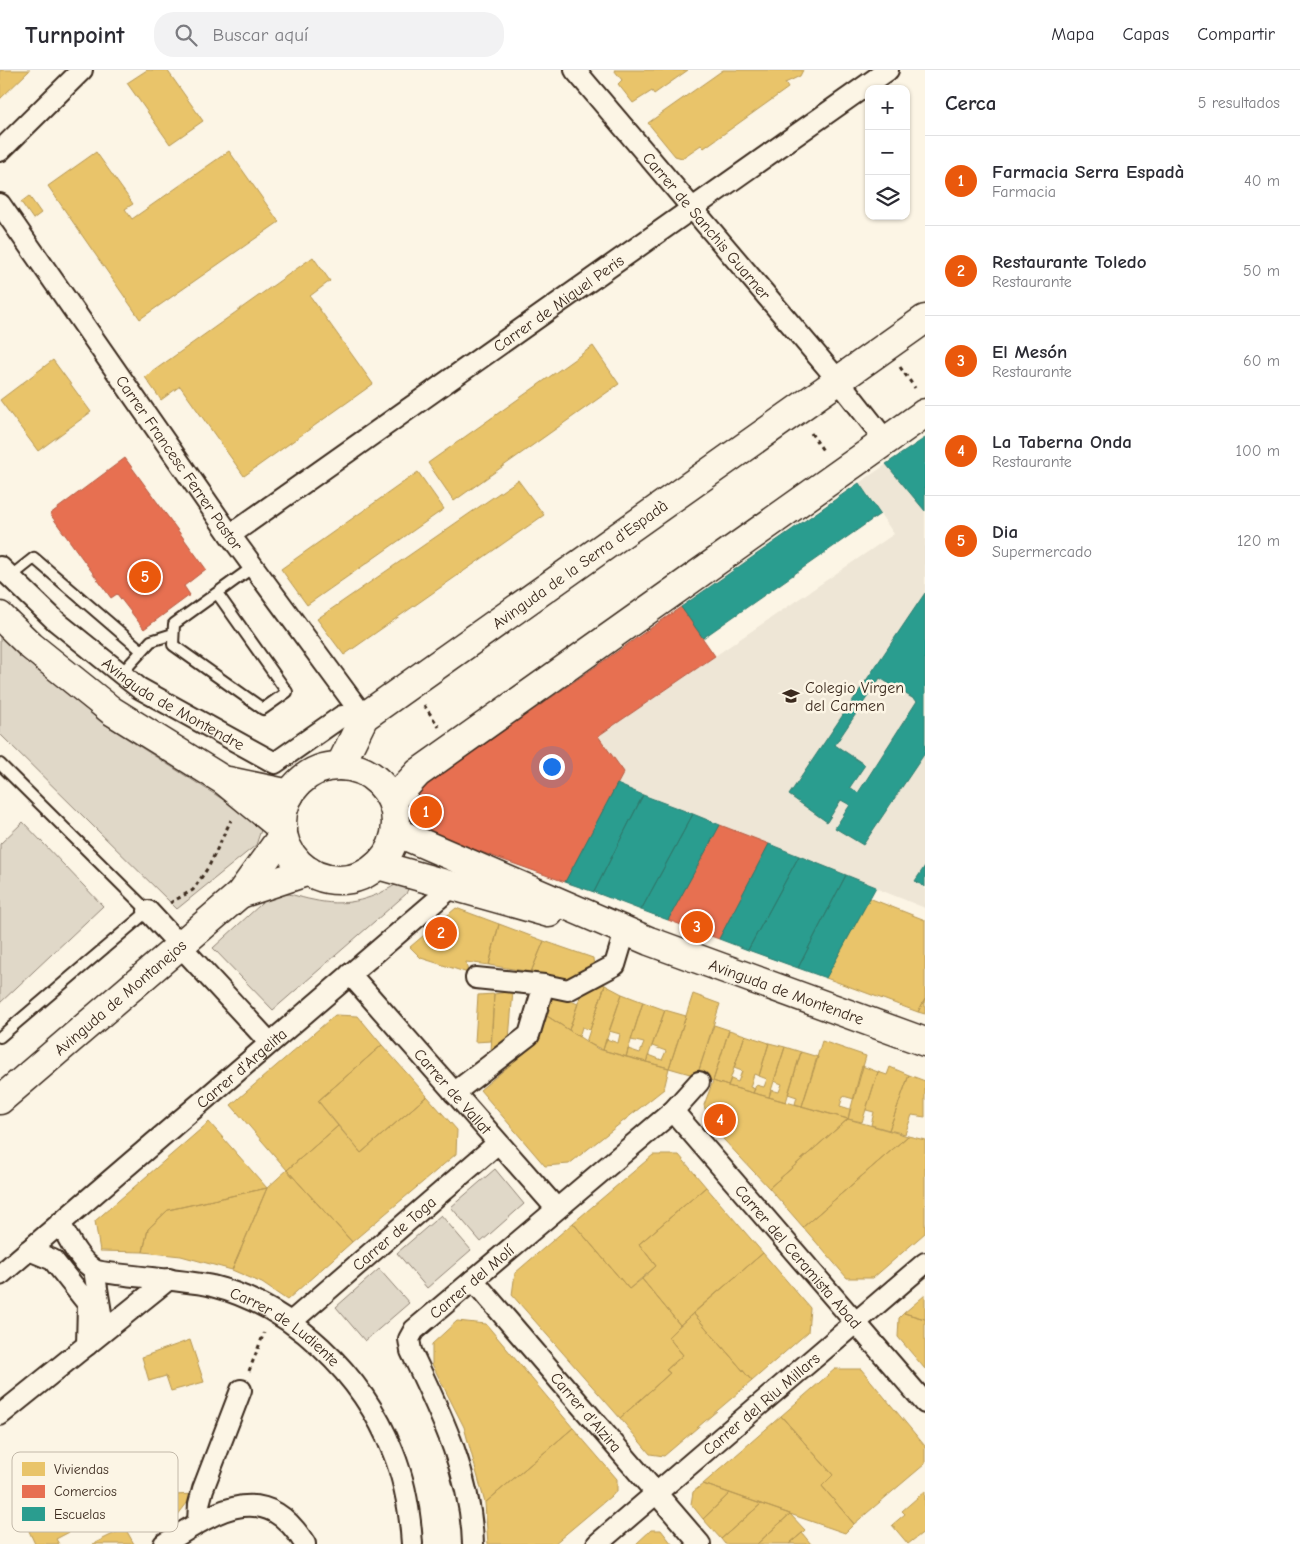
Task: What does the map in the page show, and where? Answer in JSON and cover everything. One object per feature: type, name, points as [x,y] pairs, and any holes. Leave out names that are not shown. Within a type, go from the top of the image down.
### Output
[{"type":"street","points":[[0,151],[82,70]]},
{"type":"street","name":"Carrer de Sanchis Guarner","points":[[575,70],[838,380]]},
{"type":"street","name":"Carrer de Miquel Peris","points":[[230,534],[888,70]]},
{"type":"street","name":"Carrer Francesc Ferrer Pastor","points":[[0,204],[230,534],[364,717]]},
{"type":"street","name":"Avinguda de la Serra d'Espadà","points":[[340,766],[364,717],[409,683],[925,319]]},
{"type":"street","points":[[838,380],[886,441]]},
{"type":"street","points":[[392,801],[418,773],[925,413]]},
{"type":"street","name":"Avinguda de Montendre","points":[[5,572],[57,622],[139,688],[275,763],[342,716],[364,717]]},
{"type":"street","points":[[0,616],[32,646],[112,711],[223,780],[283,832]]},
{"type":"street","points":[[340,766],[356,768],[371,775],[384,787],[392,801],[396,816],[396,832],[390,850],[378,865],[363,875],[344,880],[326,878],[309,871],[297,861],[288,849],[283,832],[284,811],[290,794],[303,779],[320,769],[340,766]]},
{"type":"street","points":[[223,780],[290,794]]},
{"type":"street","name":"Avinguda de Montanejos","points":[[0,1100],[240,894],[283,832]]},
{"type":"street","name":"Avinguda de Montendre","points":[[396,832],[637,938],[925,1042]]},
{"type":"street","name":"Avinguda de Montendre","points":[[378,865],[637,938]]},
{"type":"street","name":"Avinguda de Montanejos","points":[[240,894],[309,871]]},
{"type":"street","name":"Carrer d'Argelita","points":[[0,1275],[452,887]]},
{"type":"street","points":[[148,912],[270,1042]]},
{"type":"street","points":[[476,978],[544,985],[568,990],[615,964],[637,938]]},
{"type":"street","name":"Carrer de Vallat","points":[[350,974],[556,1208]]},
{"type":"street","points":[[454,1093],[529,1035],[544,985]]},
{"type":"street","name":"Carrer del Molí","points":[[472,1544],[470,1511],[454,1448],[445,1423],[410,1351],[409,1339],[414,1330],[556,1208],[673,1112],[699,1082]]},
{"type":"street","name":"Carrer del Ceramista Abad","points":[[673,1112],[925,1403]]},
{"type":"street","name":"Carrer de Toga","points":[[291,1322],[498,1143]]},
{"type":"street","points":[[60,1223],[76,1252],[94,1270],[104,1331]]},
{"type":"street","points":[[29,1250],[53,1260],[88,1304],[87,1344]]},
{"type":"street","name":"Carrer del Riu Millars","points":[[597,1544],[925,1263]]},
{"type":"street","name":"Carrer de Ludiente","points":[[94,1270],[214,1286],[273,1311],[291,1322],[316,1343],[339,1367],[367,1404],[384,1431],[403,1483],[410,1515],[412,1544]]},
{"type":"street","points":[[0,1415],[169,1279]]},
{"type":"street","name":"Carrer d'Alzira","points":[[473,1280],[700,1544]]},
{"type":"street","points":[[198,1522],[199,1504],[203,1489],[241,1390]]},
{"type":"street","points":[[164,1544],[198,1522],[227,1508],[241,1505],[261,1506],[288,1521],[305,1544]]},
{"type":"lane","points":[[5,572],[34,558],[142,651]]},
{"type":"lane","points":[[217,593],[287,692],[263,709],[173,645],[174,624],[253,566]]},
{"type":"lane","points":[[121,674],[150,641],[173,634]]},
{"type":"lane","points":[[0,764],[148,912],[0,1037]]},
{"type":"path","points":[[795,411],[840,474]]},
{"type":"path","points":[[409,683],[454,748]]},
{"type":"path","points":[[241,1390],[273,1311]]},
{"type":"shaded area","name":"Colegio Virgen del Carmen","points":[[925,438],[925,908],[617,784],[624,772],[598,736],[894,534],[859,483]]},
{"type":"shaded area","points":[[0,635],[101,722],[227,802],[262,827],[256,845],[177,909],[0,734]]},
{"type":"shaded area","points":[[23,822],[103,906],[0,1003],[0,844]]},
{"type":"shaded area","points":[[395,885],[406,885],[408,889],[406,894],[273,1010],[213,948],[272,894],[289,894],[324,902],[345,903],[366,899]]},
{"type":"shaded area","points":[[495,1169],[524,1204],[481,1242],[451,1207]]},
{"type":"shaded area","points":[[441,1215],[471,1250],[427,1288],[397,1253]]},
{"type":"shaded area","points":[[379,1269],[409,1303],[365,1341],[336,1307]]},
{"type":"building: Viviendas","points":[[0,70],[30,70],[0,99]]},
{"type":"building: Viviendas","points":[[147,70],[167,70],[203,121],[170,144],[127,83]]},
{"type":"building: Viviendas","points":[[614,70],[688,70],[654,94],[652,91],[633,103],[618,84],[622,80]]},
{"type":"building: Viviendas","points":[[723,70],[803,70],[800,76],[785,83],[788,88],[704,148],[701,145],[682,158],[675,156],[648,123]]},
{"type":"building: Viviendas","points":[[229,151],[279,222],[140,319],[48,186],[96,152],[133,204],[125,209],[132,219]]},
{"type":"building: Viviendas","points":[[29,196],[41,213],[33,219],[21,202]]},
{"type":"building: Viviendas","points":[[313,257],[330,281],[310,296],[373,384],[244,476],[180,386],[161,400],[145,377]]},
{"type":"building: Viviendas","points":[[593,346],[619,384],[454,501],[428,463]]},
{"type":"building: Viviendas","points":[[53,360],[91,412],[38,451],[0,400]]},
{"type":"building: Viviendas","points":[[418,472],[444,509],[307,605],[281,569]]},
{"type":"building: Viviendas","points":[[518,480],[544,515],[344,655],[317,619]]},
{"type":"building: Viviendas","points":[[869,898],[925,920],[925,999],[918,1012],[826,978]]},
{"type":"building: Viviendas","points":[[456,908],[499,924],[489,965],[466,962],[468,973],[421,958],[410,947]]},
{"type":"building: Viviendas","points":[[499,924],[544,941],[531,972],[489,965]]},
{"type":"building: Viviendas","points":[[544,941],[593,958],[594,969],[564,981],[531,972]]},
{"type":"building: Viviendas","points":[[599,982],[605,985],[590,1030],[582,1027],[579,1037],[569,1030],[582,991]]},
{"type":"building: Viviendas","points":[[605,985],[622,994],[603,1050],[586,1042]]},
{"type":"building: Viviendas","points":[[513,991],[509,1039],[491,1052],[494,994]]},
{"type":"building: Viviendas","points":[[494,994],[491,1041],[475,1042],[478,995]]},
{"type":"building: Viviendas","points":[[554,994],[578,1004],[569,1030],[547,1016]]},
{"type":"building: Viviendas","points":[[622,994],[643,1002],[626,1057],[603,1050],[606,1039],[618,1043],[620,1034],[609,1031]]},
{"type":"building: Viviendas","points":[[693,994],[720,1004],[697,1076],[669,1068]]},
{"type":"building: Viviendas","points":[[925,999],[925,1014],[918,1012]]},
{"type":"building: Viviendas","points":[[643,1002],[665,1010],[646,1062],[626,1057],[628,1049],[640,1053],[644,1043],[631,1040]]},
{"type":"building: Viviendas","points":[[665,1010],[686,1016],[669,1068],[646,1062],[649,1055],[662,1060],[666,1051],[652,1046]]},
{"type":"building: Viviendas","points":[[335,1015],[358,1016],[382,1045],[318,1101],[338,1126],[287,1170],[231,1105]]},
{"type":"building: Viviendas","points":[[547,1016],[598,1049],[669,1068],[664,1089],[569,1164],[545,1166],[480,1090],[539,1041]]},
{"type":"building: Viviendas","points":[[714,1025],[729,1030],[713,1081],[697,1076]]},
{"type":"building: Viviendas","points":[[729,1030],[745,1035],[728,1086],[713,1081]]},
{"type":"building: Viviendas","points":[[745,1035],[769,1043],[759,1076],[754,1074],[750,1087],[755,1089],[753,1093],[728,1086],[731,1079],[738,1082],[742,1071],[734,1068]]},
{"type":"building: Viviendas","points":[[822,1041],[866,1056],[854,1099],[843,1096],[840,1106],[850,1109],[848,1119],[802,1106]]},
{"type":"building: Viviendas","points":[[769,1043],[785,1047],[769,1097],[753,1093],[756,1085],[764,1087],[767,1079],[759,1076]]},
{"type":"building: Viviendas","points":[[382,1045],[427,1096],[361,1153],[318,1101]]},
{"type":"building: Viviendas","points":[[785,1047],[801,1052],[786,1102],[769,1097],[771,1090],[779,1092],[782,1084],[774,1081]]},
{"type":"building: Viviendas","points":[[801,1052],[818,1057],[802,1106],[795,1104],[797,1097],[788,1094]]},
{"type":"building: Viviendas","points":[[862,1066],[878,1072],[862,1122],[848,1119]]},
{"type":"building: Viviendas","points":[[890,1067],[909,1075],[889,1130],[871,1125],[874,1112],[866,1110],[878,1072],[887,1075]]},
{"type":"building: Viviendas","points":[[909,1075],[925,1081],[925,1117],[912,1115],[905,1134],[889,1130]]},
{"type":"building: Viviendas","points":[[713,1081],[848,1119],[769,1188],[709,1124],[704,1105]]},
{"type":"building: Viviendas","points":[[427,1096],[457,1130],[456,1154],[352,1242],[287,1170],[338,1126],[361,1153]]},
{"type":"building: Viviendas","points":[[848,1119],[908,1136],[803,1227],[769,1188]]},
{"type":"building: Viviendas","points":[[209,1122],[267,1188],[168,1210],[148,1229],[143,1252],[100,1251],[95,1221]]},
{"type":"building: Viviendas","points":[[908,1136],[925,1140],[925,1233],[873,1278],[847,1278],[803,1227]]},
{"type":"building: Viviendas","points":[[653,1155],[679,1155],[706,1187],[639,1244],[656,1266],[629,1289],[573,1223]]},
{"type":"building: Viviendas","points":[[287,1170],[352,1242],[287,1300],[262,1283],[232,1270],[267,1188]]},
{"type":"building: Viviendas","points":[[706,1187],[763,1253],[680,1325],[642,1279],[656,1266],[639,1244]]},
{"type":"building: Viviendas","points":[[267,1188],[232,1270],[181,1256],[143,1252],[148,1229],[168,1210]]},
{"type":"building: Viviendas","points":[[573,1223],[629,1289],[642,1279],[680,1325],[668,1337],[683,1355],[666,1370],[670,1373],[620,1418],[512,1295],[515,1273]]},
{"type":"building: Viviendas","points":[[763,1253],[810,1308],[808,1332],[752,1381],[693,1313]]},
{"type":"building: Viviendas","points":[[925,1295],[925,1319],[904,1313]]},
{"type":"building: Viviendas","points":[[693,1313],[752,1381],[664,1456],[650,1454],[620,1418],[670,1373],[666,1370],[683,1355],[668,1337]]},
{"type":"building: Viviendas","points":[[904,1313],[925,1319],[925,1369],[898,1337],[899,1318]]},
{"type":"building: Viviendas","points":[[457,1321],[486,1324],[573,1428],[485,1503],[464,1427],[432,1364],[432,1344]]},
{"type":"building: Viviendas","points":[[190,1340],[204,1382],[171,1391],[166,1376],[149,1381],[142,1357]]},
{"type":"building: Viviendas","points":[[835,1369],[861,1369],[925,1446],[925,1464],[854,1524],[822,1486],[833,1475],[781,1416]]},
{"type":"building: Viviendas","points":[[781,1416],[833,1475],[822,1486],[854,1524],[845,1533],[703,1484]]},
{"type":"building: Viviendas","points":[[573,1428],[617,1479],[617,1491],[554,1544],[488,1544],[485,1503]]},
{"type":"building: Viviendas","points":[[703,1484],[730,1493],[703,1519],[691,1504],[693,1492]]},
{"type":"building: Viviendas","points":[[925,1491],[925,1531],[908,1544],[892,1525],[905,1514],[902,1511]]},
{"type":"building: Viviendas","points":[[730,1493],[761,1504],[721,1539],[703,1519]]},
{"type":"building: Viviendas","points":[[194,1494],[178,1515],[178,1495]]},
{"type":"building: Viviendas","points":[[761,1504],[790,1514],[757,1544],[725,1544],[721,1539]]},
{"type":"building: Viviendas","points":[[790,1514],[805,1530],[802,1533],[789,1544],[757,1544]]},
{"type":"building: Viviendas","points":[[651,1530],[661,1530],[672,1544],[636,1544]]},
{"type":"building: Viviendas","points":[[29,1532],[69,1532],[56,1539],[59,1544],[35,1544]]},
{"type":"building: Viviendas","points":[[117,1532],[127,1532],[134,1544],[93,1544]]},
{"type":"building: Viviendas","points":[[802,1533],[811,1544],[789,1544]]},
{"type":"building: Comercios","points":[[125,458],[206,569],[184,586],[190,595],[144,629],[117,594],[111,598],[50,514]]},
{"type":"building: Comercios","points":[[681,607],[715,656],[598,736],[624,772],[565,882],[420,830],[413,794]]},
{"type":"building: Comercios","points":[[720,825],[769,844],[719,939],[668,920]]},
{"type":"building: Escuelas","points":[[925,438],[925,511],[886,464]]},
{"type":"building: Escuelas","points":[[859,483],[880,514],[703,638],[681,607]]},
{"type":"building: Escuelas","points":[[925,593],[925,753],[863,845],[835,828],[850,805],[841,800],[827,822],[789,795]],"holes":[[[880,678],[917,701],[858,793],[850,787],[865,765],[835,745]]]},
{"type":"building: Escuelas","points":[[617,784],[643,795],[594,892],[565,882]]},
{"type":"building: Escuelas","points":[[643,795],[693,814],[641,910],[594,892]]},
{"type":"building: Escuelas","points":[[693,814],[720,825],[668,920],[641,910]]},
{"type":"building: Escuelas","points":[[769,844],[799,856],[748,950],[719,939]]},
{"type":"building: Escuelas","points":[[799,856],[846,875],[798,968],[748,950]]},
{"type":"building: Escuelas","points":[[925,866],[925,887],[915,881]]},
{"type":"building: Escuelas","points":[[846,875],[876,887],[826,978],[798,968]]},
{"type":"place","name":"Dia","points":[[145,577]]},
{"type":"place","name":"Colegio Virgen del Carmen","points":[[791,696]]},
{"type":"place","name":"Farmacia Serra Espadà","points":[[426,812]]},
{"type":"place","name":"El Mesón","points":[[697,927]]},
{"type":"place","name":"Restaurante Toledo","points":[[441,933]]},
{"type":"place","name":"La Taberna Onda","points":[[720,1120]]}]
